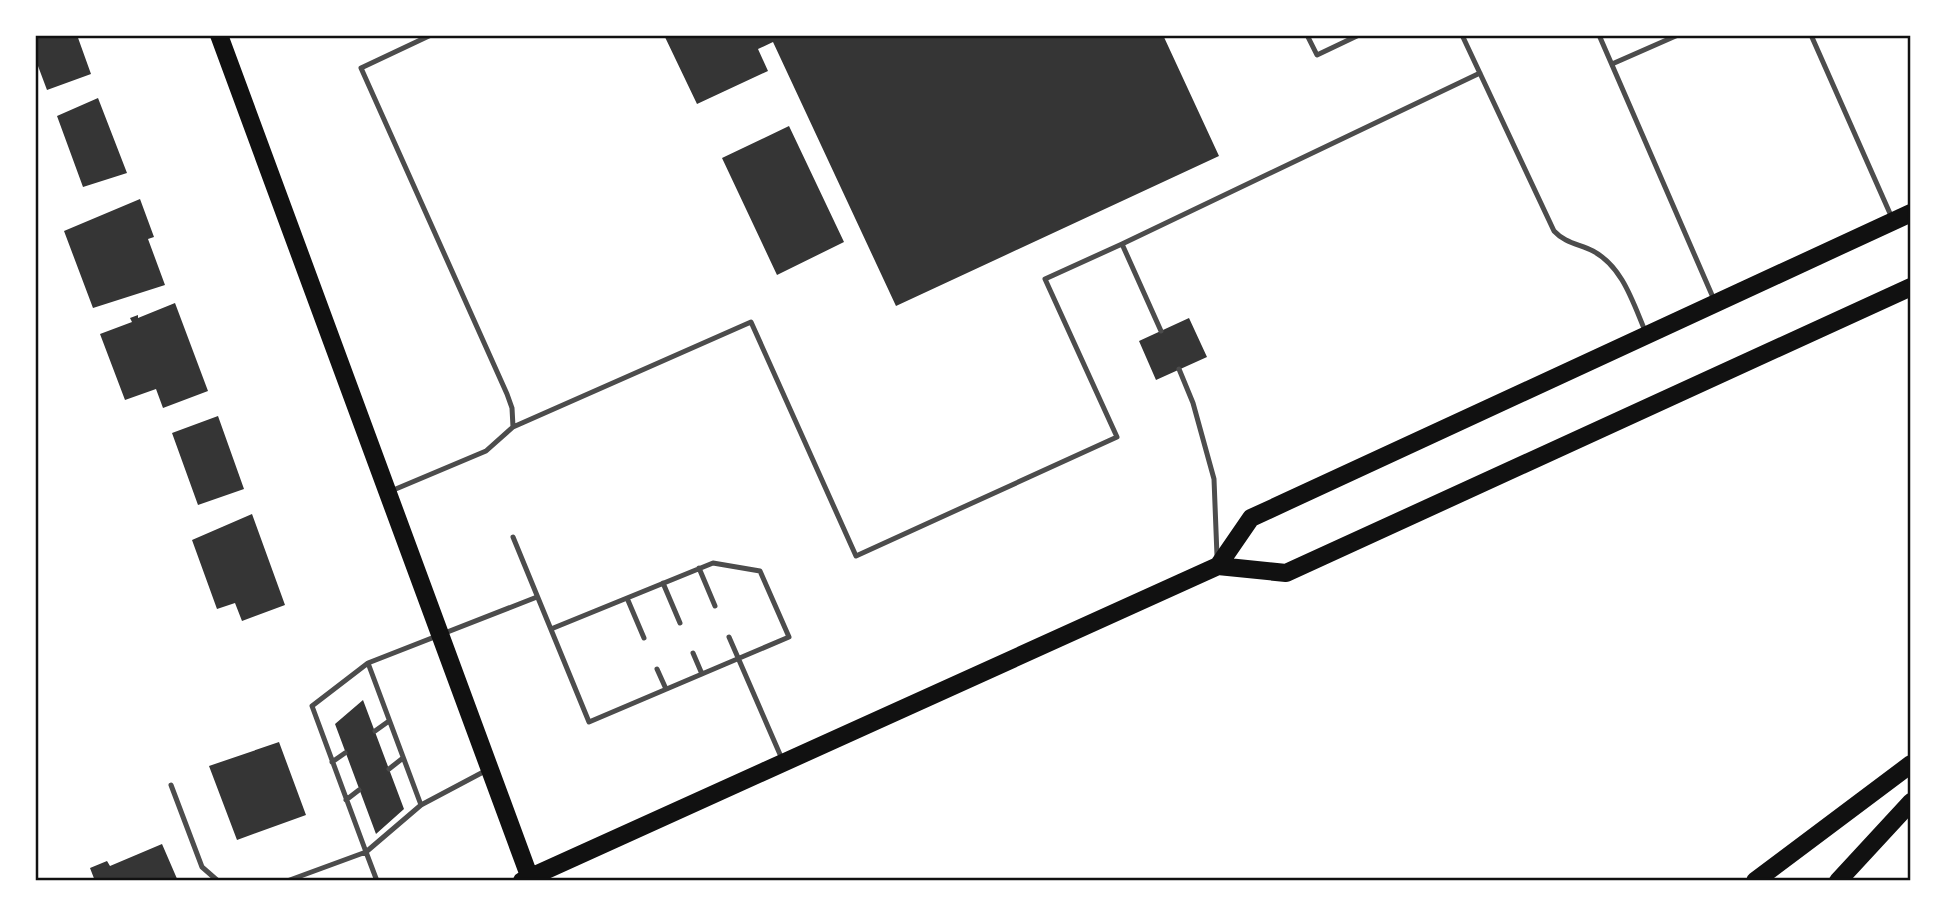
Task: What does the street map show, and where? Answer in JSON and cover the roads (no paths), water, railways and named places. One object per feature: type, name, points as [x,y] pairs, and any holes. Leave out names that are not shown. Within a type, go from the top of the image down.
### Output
[{"type":"main road","points":[[219,35],[490,768],[528,880],[1218,566],[1286,573],[1911,287]]},
{"type":"main road","points":[[1218,566],[1251,518],[1911,213]]},
{"type":"main road","points":[[1755,881],[1911,764]]},
{"type":"main road","points":[[1838,881],[1911,802]]},
{"type":"lane","points":[[431,35],[361,68],[507,394],[512,408],[513,427]]},
{"type":"lane","points":[[1307,35],[1317,55],[1359,35]]},
{"type":"lane","points":[[1462,35],[1554,231],[1569,242],[1597,254],[1611,265],[1626,286],[1647,335]]},
{"type":"lane","points":[[1599,35],[1715,304]]},
{"type":"lane","points":[[1612,64],[1678,35]]},
{"type":"lane","points":[[1811,35],[1893,221]]},
{"type":"lane","points":[[388,492],[486,451],[513,427],[751,321],[856,556],[1117,436],[1045,279],[1480,73]]},
{"type":"lane","points":[[1122,244],[1161,331]]},
{"type":"lane","points":[[1179,369],[1193,403],[1214,479],[1218,566]]},
{"type":"lane","points":[[513,537],[589,722],[789,637],[760,571],[713,563],[551,629]]},
{"type":"lane","points":[[699,568],[715,606]]},
{"type":"lane","points":[[663,583],[680,623]]},
{"type":"lane","points":[[377,881],[312,706],[368,663],[537,597]]},
{"type":"lane","points":[[627,598],[644,638]]},
{"type":"lane","points":[[729,637],[784,763]]},
{"type":"lane","points":[[693,653],[702,674]]},
{"type":"lane","points":[[368,663],[421,805]]},
{"type":"lane","points":[[657,669],[666,689]]},
{"type":"lane","points":[[374,730],[389,721]]},
{"type":"lane","points":[[332,762],[345,752]]},
{"type":"lane","points":[[389,769],[403,758]]},
{"type":"lane","points":[[287,881],[366,852],[421,805],[490,768]]},
{"type":"lane","points":[[171,785],[202,867],[218,881]]},
{"type":"lane","points":[[346,800],[359,790]]}]
